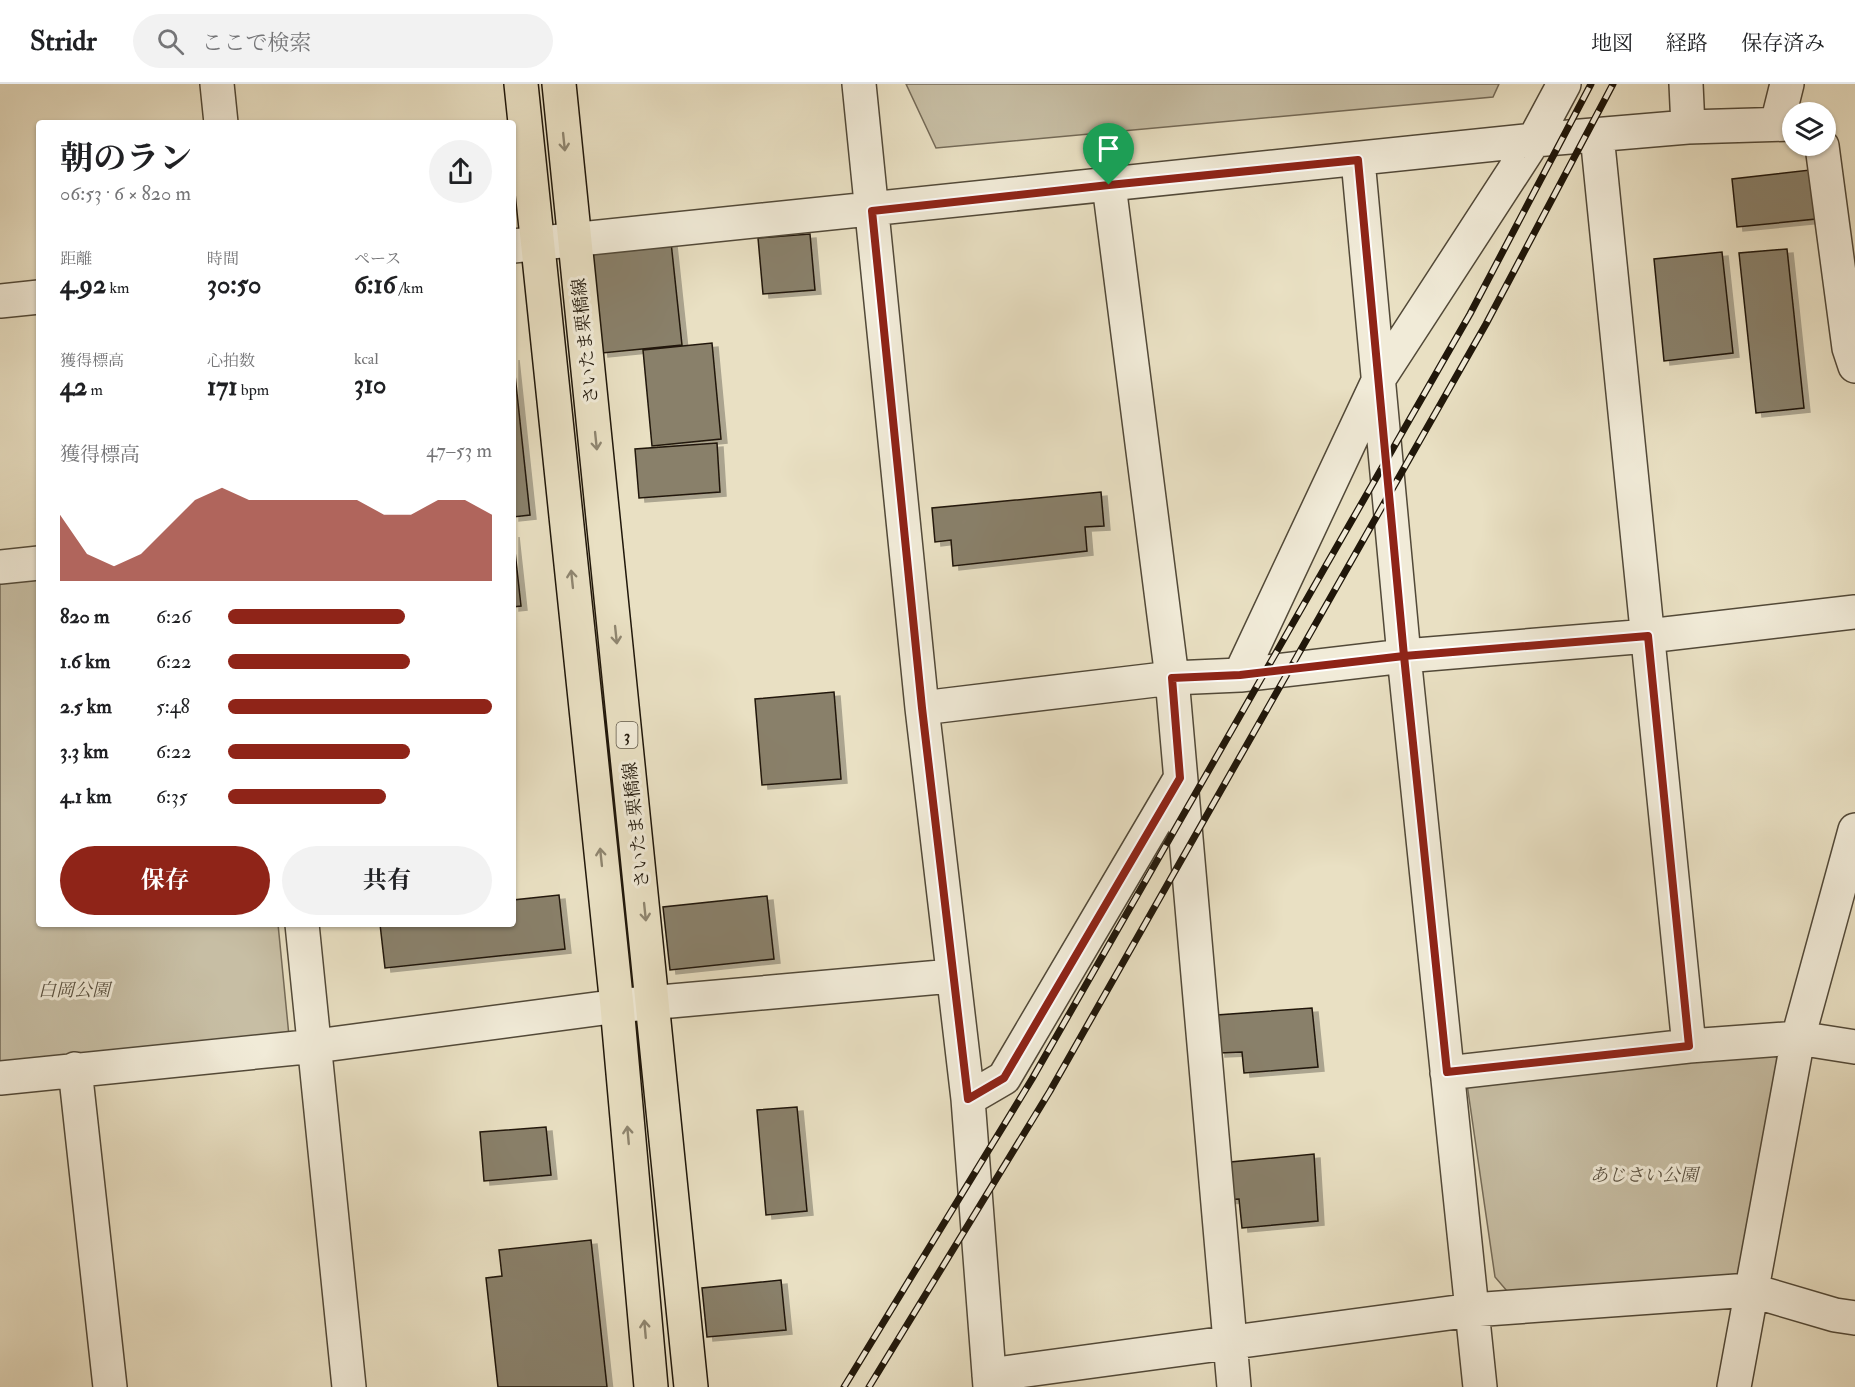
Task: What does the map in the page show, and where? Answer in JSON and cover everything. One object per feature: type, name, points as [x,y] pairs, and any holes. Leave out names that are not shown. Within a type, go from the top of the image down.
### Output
[{"type":"main road","name":"3","points":[[521,84],[525,245],[616,1006],[651,1387]]},
{"type":"main road","name":"さいたま栗橋線","points":[[558,84],[654,1004],[691,1387]]},
{"type":"street","points":[[217,84],[221,120]]},
{"type":"street","points":[[859,84],[922,708],[968,1099],[989,1381],[1229,1342],[1472,1310],[1750,1290],[1835,1315],[1855,1318]]},
{"type":"street","points":[[1240,675],[1380,377],[1534,140],[1564,84]]},
{"type":"street","points":[[1686,84],[1688,127]]},
{"type":"street","points":[[1786,102],[1787,84]]},
{"type":"street","points":[[525,245],[872,211],[1534,140],[1688,127],[1782,124]]},
{"type":"street","points":[[1597,135],[1689,1046]]},
{"type":"street","points":[[1823,156],[1849,348],[1855,366]]},
{"type":"street","points":[[1358,160],[1380,377],[1404,656],[1480,1387]]},
{"type":"street","points":[[1109,185],[1172,678],[1234,1387]]},
{"type":"street","points":[[0,301],[36,297]]},
{"type":"street","points":[[0,567],[36,563]]},
{"type":"street","points":[[922,708],[1172,678],[1240,675],[1404,656],[1648,636],[1855,612]]},
{"type":"street","points":[[968,1099],[1004,1078],[1180,778]]},
{"type":"street","points":[[1734,1387],[1798,1038],[1855,830]]},
{"type":"street","points":[[302,927],[349,1387]]},
{"type":"street","points":[[0,1078],[316,1046],[616,1006],[952,976]]},
{"type":"street","points":[[1447,1072],[1689,1046],[1798,1038],[1855,1047]]},
{"type":"street","points":[[75,1069],[110,1387]]},
{"type":"green space","points":[[906,84],[1499,84],[1493,97],[936,148]]},
{"type":"green space","name":"白岡公園","points":[[36,578],[36,927],[278,927],[289,1036],[0,1065],[0,582]]},
{"type":"green space","name":"あじさい公園","points":[[1786,1048],[1743,1277],[1513,1298],[1495,1277],[1467,1084]]},
{"type":"building","points":[[1810,170],[1816,219],[1737,227],[1732,179]]},
{"type":"building","points":[[810,234],[815,290],[763,294],[758,238]]},
{"type":"building","points":[[671,242],[682,345],[602,353],[591,251]]},
{"type":"building","points":[[1787,249],[1804,408],[1756,413],[1739,253]]},
{"type":"building","points":[[1722,252],[1733,353],[1664,361],[1654,259]]},
{"type":"building","points":[[712,343],[721,439],[652,446],[643,350]]},
{"type":"building","points":[[516,384],[530,515],[516,517]]},
{"type":"building","points":[[717,443],[720,492],[639,498],[635,449]]},
{"type":"building","points":[[1101,492],[1104,526],[1085,527],[1087,551],[953,566],[951,540],[935,542],[932,508]]},
{"type":"building","points":[[516,560],[521,606],[516,607]]},
{"type":"building","points":[[834,692],[841,779],[762,785],[755,699]]},
{"type":"building","points":[[559,895],[565,949],[385,968],[380,927],[516,927],[516,900]]},
{"type":"building","points":[[767,896],[774,959],[670,970],[663,907]]},
{"type":"building","points":[[1312,1008],[1318,1067],[1244,1073],[1242,1052],[1219,1053],[1217,1015]]},
{"type":"building","points":[[797,1107],[807,1211],[766,1215],[757,1110]]},
{"type":"building","points":[[546,1127],[551,1175],[484,1181],[480,1132]]},
{"type":"building","points":[[1314,1154],[1318,1221],[1242,1228],[1239,1199],[1223,1200],[1220,1163]]},
{"type":"building","points":[[591,1240],[607,1387],[498,1387],[486,1278],[502,1276],[499,1250]]},
{"type":"building","points":[[781,1280],[786,1330],[707,1337],[702,1288]]},
{"type":"railway","points":[[844,1387],[1032,1079],[1470,314],[1591,84]]},
{"type":"railway","points":[[869,1387],[1050,1091],[1486,324],[1613,84]]},
{"type":"route","points":[[1109,185],[872,211],[922,708],[968,1099],[1004,1078],[1180,778],[1172,678],[1240,675],[1404,656],[1447,1072],[1689,1046],[1648,636],[1404,656],[1380,377],[1358,160],[1109,185]]}]
